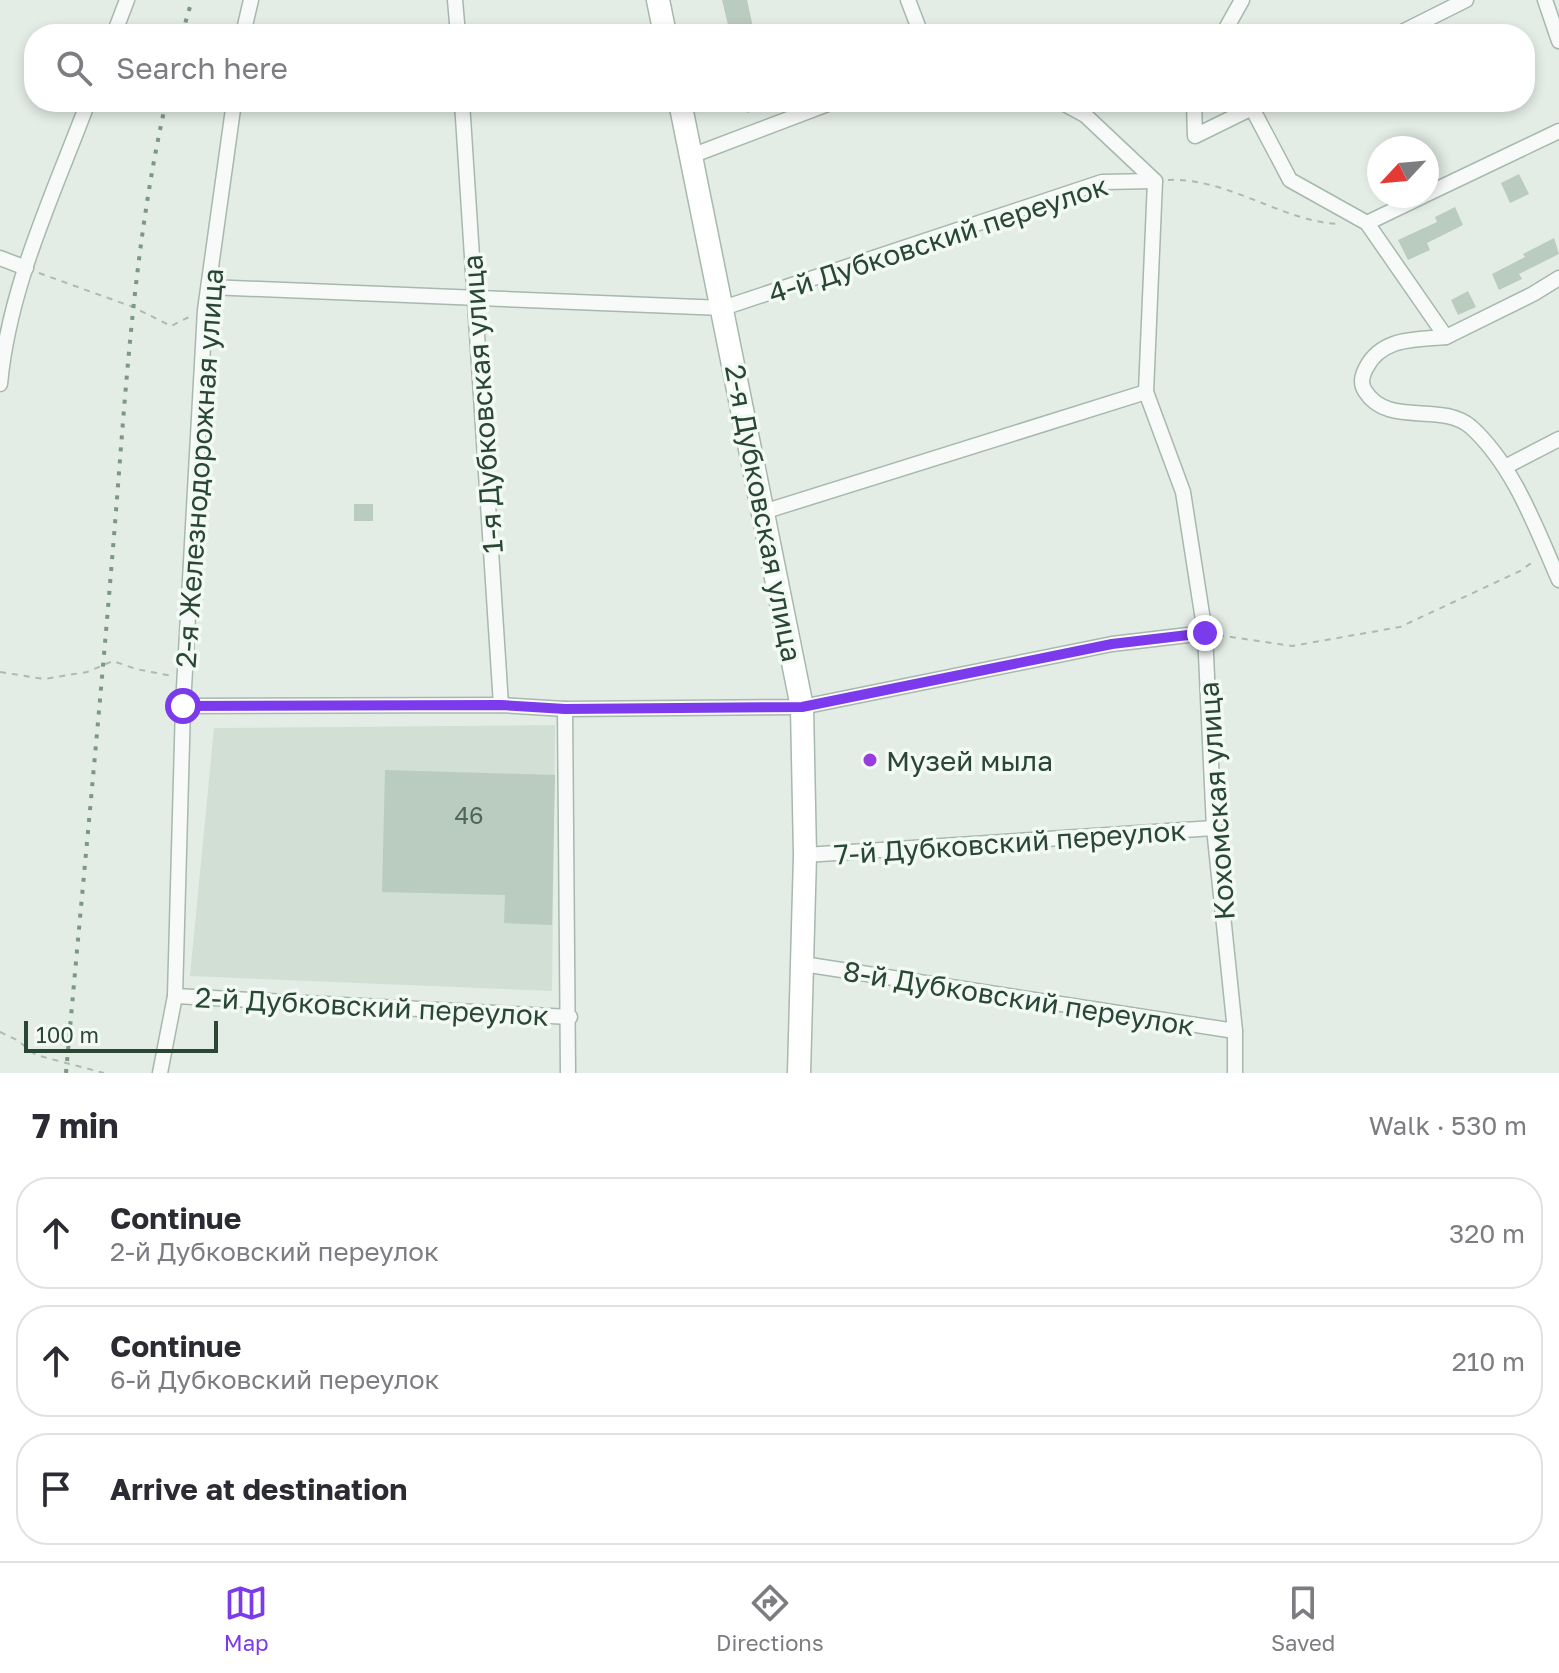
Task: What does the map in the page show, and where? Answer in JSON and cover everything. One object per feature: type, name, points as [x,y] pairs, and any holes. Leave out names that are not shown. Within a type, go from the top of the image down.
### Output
[{"type":"main road","points":[[658,0],[663,24]]},
{"type":"main road","name":"2-я Дубковская улица","points":[[682,112],[802,707],[805,855],[799,1073]]},
{"type":"street","points":[[118,24],[127,0]]},
{"type":"street","points":[[245,24],[251,0]]},
{"type":"street","points":[[455,0],[457,24]]},
{"type":"street","points":[[908,0],[917,24]]},
{"type":"street","points":[[1230,24],[1242,0]]},
{"type":"street","points":[[1418,24],[1466,0]]},
{"type":"street","points":[[1545,0],[1559,41]]},
{"type":"street","points":[[0,384],[4,345],[26,268],[84,112]]},
{"type":"street","name":"2-я Железнодорожная улица","points":[[160,1073],[175,996],[184,679],[205,310],[233,112]]},
{"type":"street","name":"1-я Дубковская улица","points":[[463,112],[501,705]]},
{"type":"street","points":[[691,156],[807,112]]},
{"type":"street","points":[[1079,112],[1155,181]]},
{"type":"street","points":[[1194,112],[1195,136],[1243,112]]},
{"type":"street","points":[[1260,112],[1290,180],[1367,223],[1446,337]]},
{"type":"street","points":[[1439,188],[1559,131]]},
{"type":"street","name":"4-й Дубковский переулок","points":[[723,308],[1102,182],[1155,181]]},
{"type":"street","name":"Кохомская улица","points":[[1155,181],[1146,392],[1183,492],[1205,633],[1214,828],[1235,1031],[1235,1073]]},
{"type":"street","points":[[1367,223],[1398,208]]},
{"type":"street","points":[[0,258],[26,268]]},
{"type":"street","points":[[1559,278],[1446,337],[1397,342],[1381,349],[1370,360],[1363,375],[1365,391],[1374,401],[1396,412],[1450,415],[1471,427],[1505,467],[1553,548],[1559,580]]},
{"type":"street","points":[[209,287],[723,308]]},
{"type":"street","points":[[763,512],[1146,392]]},
{"type":"street","points":[[1505,467],[1559,439]]},
{"type":"street","points":[[183,706],[802,707],[1112,644],[1205,633]]},
{"type":"street","points":[[565,709],[570,1017],[568,1073]]},
{"type":"street","name":"7-й Дубковский переулок","points":[[805,855],[1214,828]]},
{"type":"street","name":"8-й Дубковский переулок","points":[[803,964],[1235,1031]]},
{"type":"street","name":"2-й Дубковский переулок","points":[[175,996],[570,1017]]},
{"type":"path","points":[[1155,181],[1190,179],[1310,220],[1335,225],[1367,223]]},
{"type":"path","points":[[26,268],[133,307],[171,326],[205,310]]},
{"type":"path","points":[[1205,633],[1292,646],[1400,627],[1520,571],[1553,548]]},
{"type":"path","points":[[0,672],[44,679],[87,672],[113,661],[184,679]]},
{"type":"path","points":[[0,1032],[17,1040],[36,1055],[104,1073]]},
{"type":"shaded area","points":[[555,725],[552,991],[190,976],[214,728]]},
{"type":"building","points":[[722,0],[747,0],[752,24],[728,24]]},
{"type":"building","points":[[1519,174],[1529,194],[1510,203],[1501,183]]},
{"type":"building","points":[[1455,207],[1463,225],[1427,243],[1430,250],[1408,260],[1398,240],[1437,222],[1435,217]]},
{"type":"building","points":[[1554,238],[1559,254],[1519,274],[1522,279],[1499,290],[1492,274]]},
{"type":"building","points":[[1468,291],[1476,307],[1458,315],[1451,300]]},
{"type":"building","points":[[354,504],[373,504],[373,521],[354,521]]},
{"type":"building","points":[[385,770],[555,775],[552,925],[504,923],[505,895],[382,892]]},
{"type":"railway","points":[[185,24],[192,0]]},
{"type":"railway","points":[[66,1073],[131,330],[145,215],[164,112]]},
{"type":"place","name":"Музей мыла","points":[[870,760]]},
{"type":"route","points":[[183,706],[802,707],[1112,644],[1205,633]]}]
